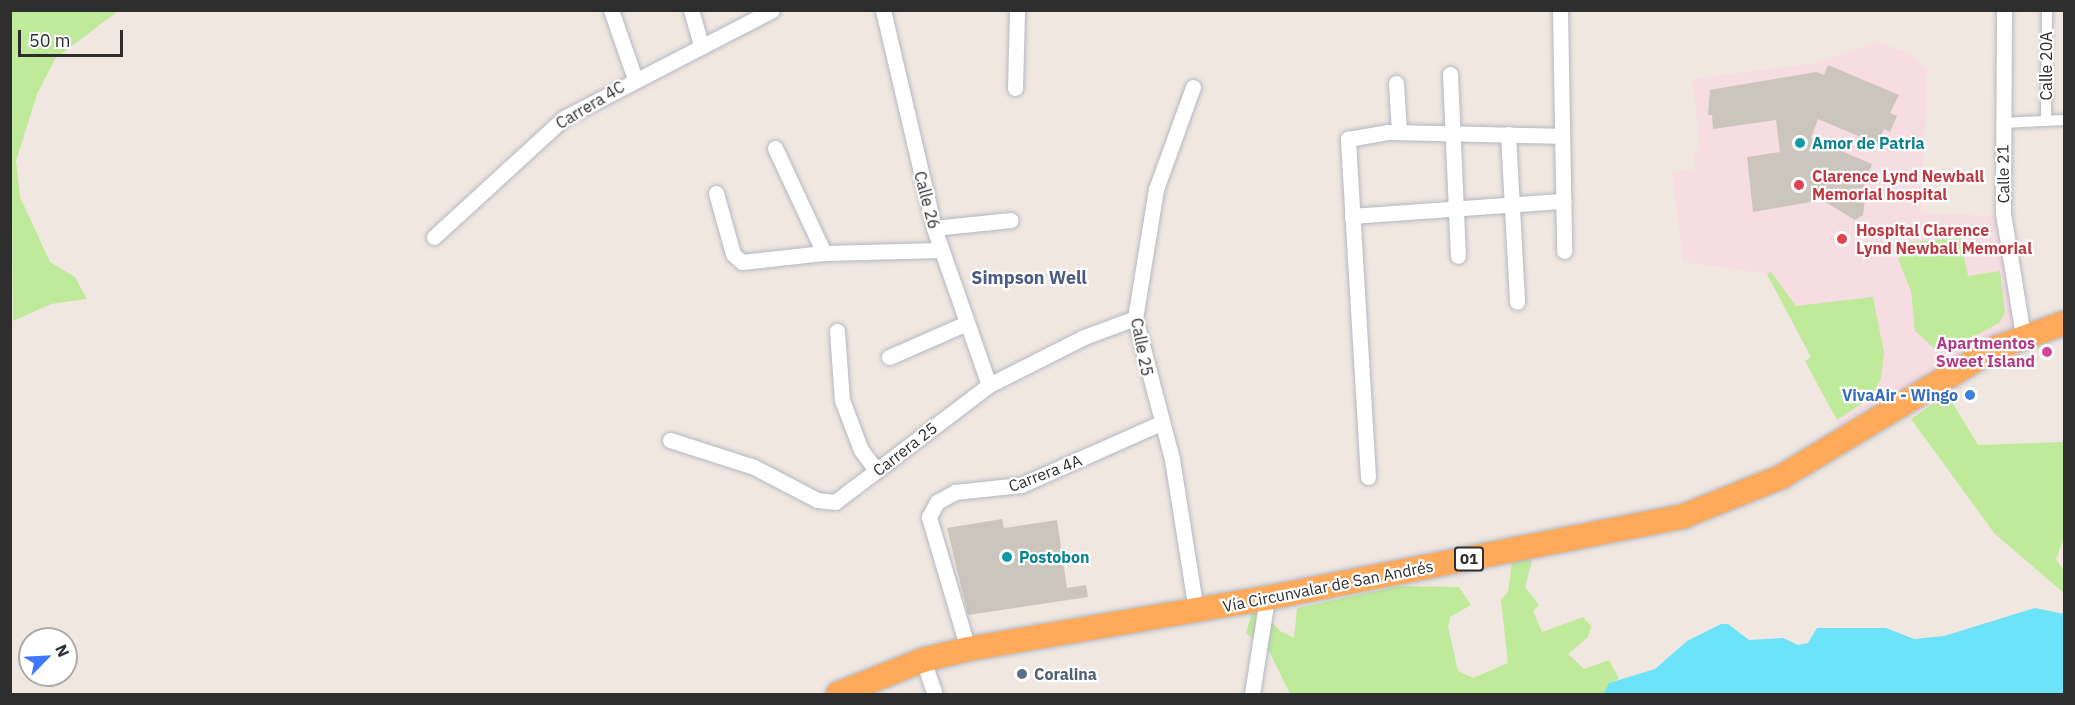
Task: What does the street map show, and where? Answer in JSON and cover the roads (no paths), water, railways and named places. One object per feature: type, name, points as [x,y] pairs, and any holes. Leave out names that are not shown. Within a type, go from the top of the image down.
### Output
[{"type":"highway","name":"Vía Circunvalar de San Andrés","points":[[838,694],[923,660],[968,649],[1267,598],[1713,507],[1815,458],[1846,436],[2023,335],[2064,323]]},
{"type":"street","points":[[611,10],[635,79]]},
{"type":"street","points":[[691,10],[701,44]]},
{"type":"street","name":"Calle 26","points":[[883,10],[934,228],[964,324],[989,385]]},
{"type":"street","points":[[1015,88],[1017,10]]},
{"type":"street","points":[[1560,10],[1560,136],[1564,251]]},
{"type":"street","name":"Calle 21","points":[[2004,10],[2003,213],[2023,335]]},
{"type":"street","name":"Calle 20A","points":[[2046,121],[2047,10]]},
{"type":"street","name":"Carrera 4C","points":[[434,237],[542,135],[585,105],[765,12]]},
{"type":"street","points":[[1450,74],[1458,256]]},
{"type":"street","points":[[1396,83],[1399,132]]},
{"type":"street","name":"Calle 25","points":[[1193,87],[1156,189],[1135,318],[1179,494],[1196,611]]},
{"type":"street","points":[[2002,123],[2064,120]]},
{"type":"street","points":[[1368,477],[1348,139],[1399,132],[1560,136]]},
{"type":"street","points":[[1508,134],[1517,302]]},
{"type":"street","points":[[775,148],[824,254]]},
{"type":"street","points":[[716,193],[738,261],[824,254],[941,250]]},
{"type":"street","points":[[1352,216],[1512,202],[1563,201]]},
{"type":"street","points":[[934,228],[1011,220]]},
{"type":"street","name":"Carrera 25","points":[[670,440],[754,466],[827,502],[844,498],[876,470],[989,385],[1083,337],[1135,318]]},
{"type":"street","points":[[889,357],[964,324]]},
{"type":"street","points":[[837,331],[842,400],[861,450],[876,470]]},
{"type":"street","name":"Carrera 4A","points":[[968,649],[929,517],[937,502],[955,492],[1021,485],[1161,423]]},
{"type":"street","points":[[1252,694],[1267,598]]},
{"type":"street","points":[[923,660],[935,694]]},
{"type":"water","points":[[2035,608],[2064,614],[2064,694],[1604,693],[1609,683],[1655,669],[1687,641],[1721,624],[1728,624],[1749,640],[1783,638],[1798,645],[1808,643],[1817,628],[1886,628],[1914,639],[1944,636]]},
{"type":"place","name":"Amor de Patria","points":[[1800,143]]},
{"type":"place","name":"Clarence Lynd Newball Memorial hospital","points":[[1799,185]]},
{"type":"place","name":"Hospital Clarence Lynd Newball Memorial","points":[[1842,239]]},
{"type":"place","name":"Apartmentos Sweet Island","points":[[2047,352]]},
{"type":"place","name":"VivaAir - Wingo","points":[[1970,395]]},
{"type":"place","name":"Postobon","points":[[1007,557]]},
{"type":"place","name":"Coralina","points":[[1022,674]]},
{"type":"district","name":"Simpson Well","points":[[1029,278]]}]
